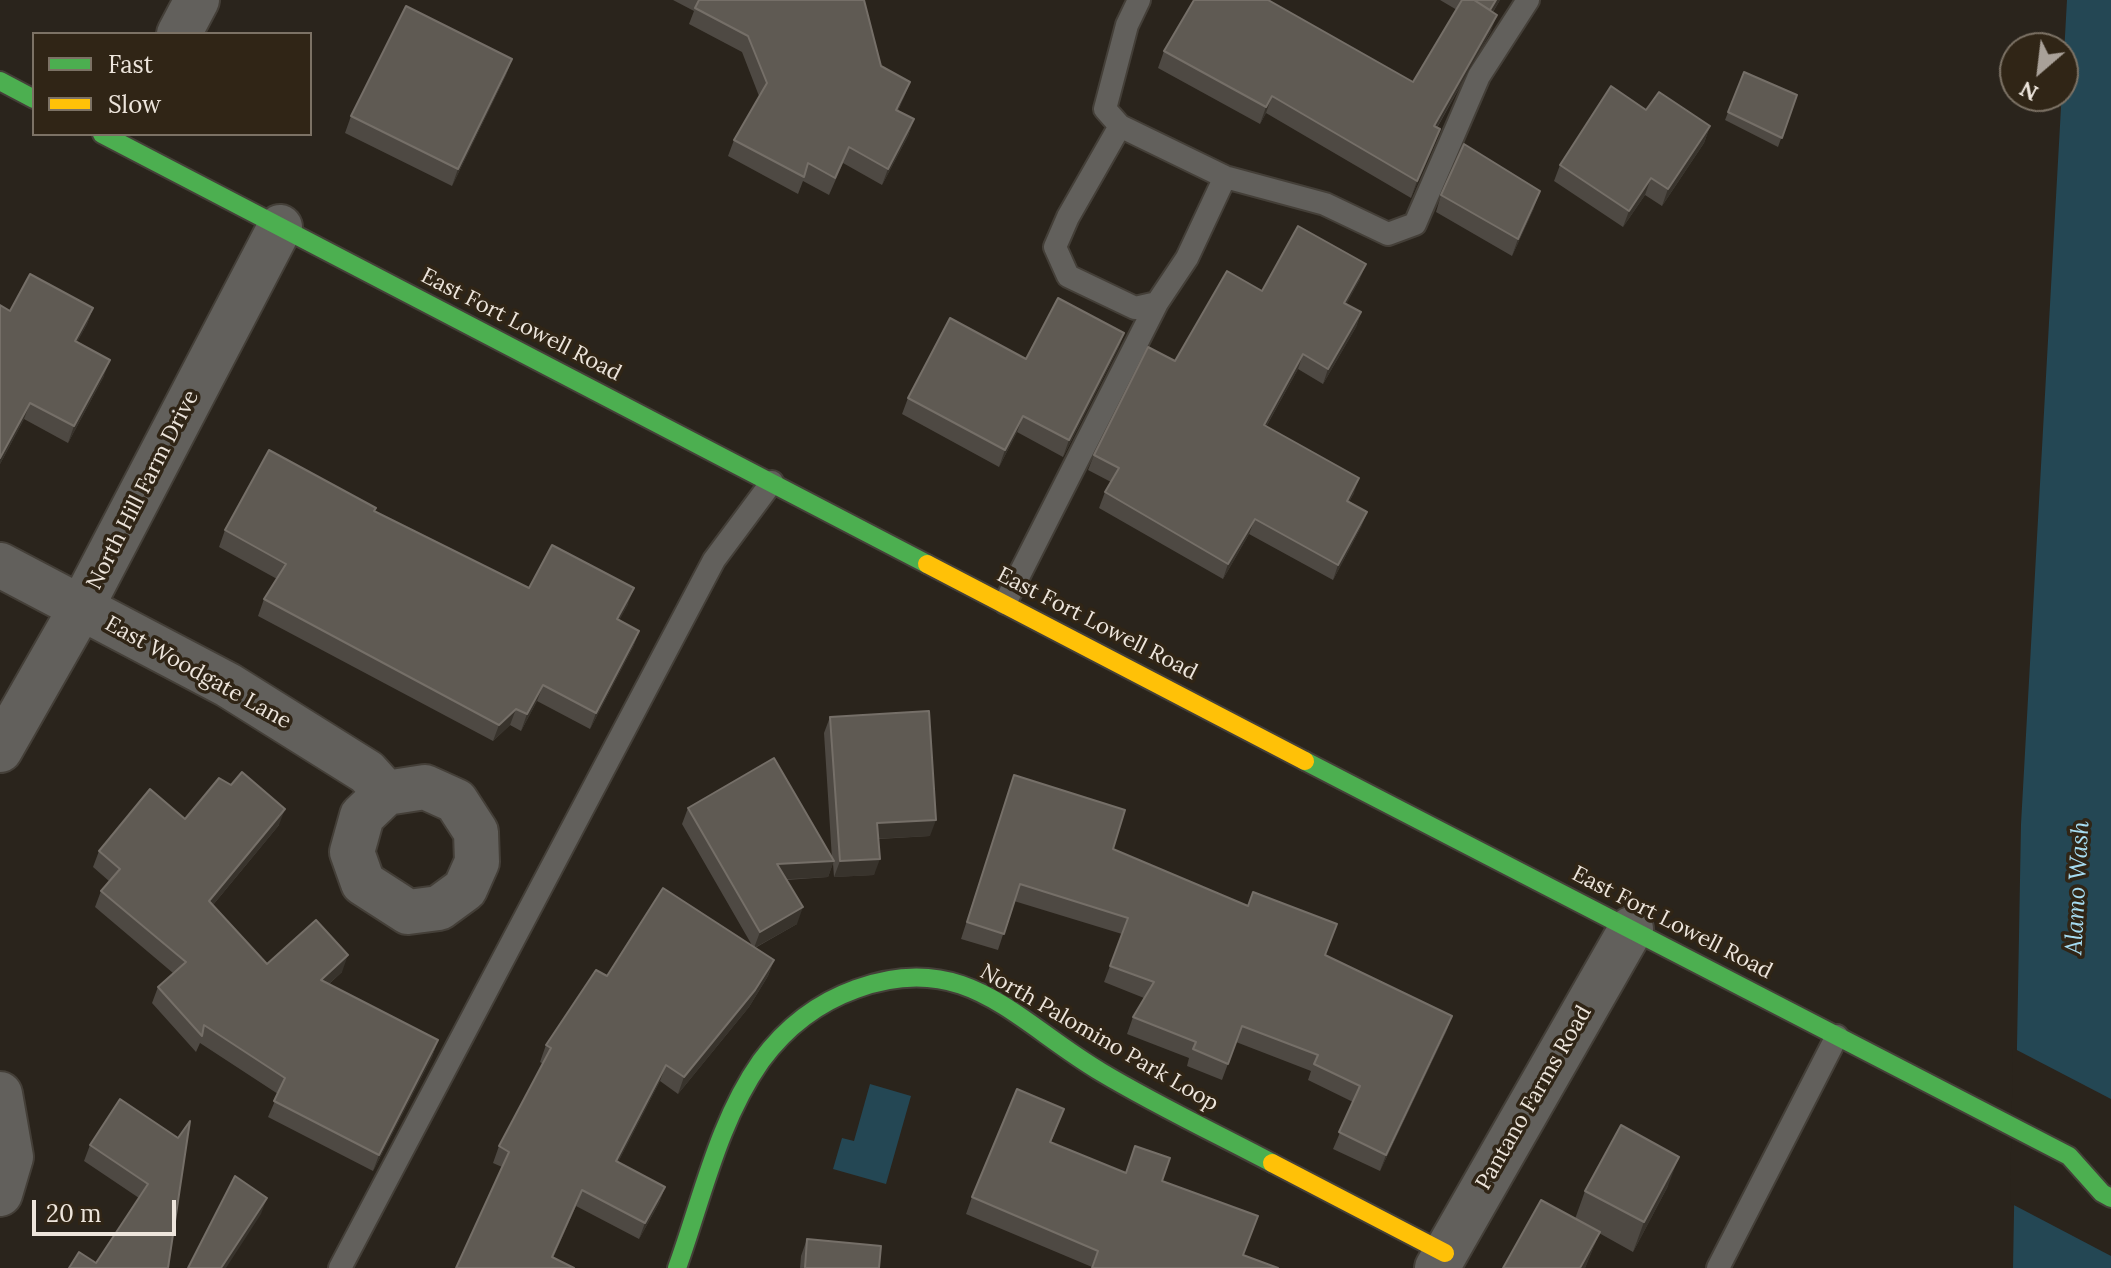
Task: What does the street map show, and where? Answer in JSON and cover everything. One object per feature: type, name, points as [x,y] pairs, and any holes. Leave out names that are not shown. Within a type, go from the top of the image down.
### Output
[{"type":"street","points":[[180,32],[197,0]]},
{"type":"street","points":[[0,81],[32,98]]},
{"type":"street","name":"East Fort Lowell Road","points":[[116,137],[280,227],[1957,1101],[2069,1156],[2102,1193],[2111,1198]]},
{"type":"street","name":"North Hill Farm Drive","points":[[0,750],[81,608],[280,227]]},
{"type":"street","name":"East Woodgate Lane","points":[[0,565],[228,685],[367,772],[386,793]]},
{"type":"street","name":"Pantano Farms Road","points":[[1441,1260],[1631,929]]},
{"type":"street","name":"North Palomino Park Loop","points":[[677,1268],[735,1103],[781,1036],[837,995],[881,980],[930,976],[974,991],[1029,1022],[1098,1070],[1441,1260]]},
{"type":"street","points":[[0,1094],[11,1157],[0,1194]]},
{"type":"street","name":"East Fort Lowell Road","points":[[2069,1156],[2101,1156]]},
{"type":"lane","points":[[1139,0],[1127,25],[1105,109],[1120,126],[1149,144],[1225,177],[1325,204],[1388,234],[1415,224],[1479,76],[1528,0]]},
{"type":"lane","points":[[1120,126],[1068,217],[1055,247],[1068,276],[1135,308],[1157,303]]},
{"type":"lane","points":[[1005,603],[1157,303],[1187,258],[1225,177]]},
{"type":"lane","points":[[340,1268],[714,560],[772,482]]},
{"type":"lane","points":[[1718,1268],[1837,1036]]},
{"type":"water","name":"Alamo Wash","points":[[2067,0],[2111,0],[2111,1268],[2013,1268],[2021,824],[2061,112],[2079,112],[2079,32],[2065,32]]},
{"type":"water","points":[[870,1084],[911,1096],[886,1184],[833,1169],[842,1138],[854,1141]]},
{"type":"pier","points":[[2013,1048],[2111,1099],[2111,1256],[2010,1203]]},
{"type":"building","points":[[699,0],[864,0],[881,66],[910,82],[896,110],[914,119],[888,169],[849,147],[835,178],[808,163],[804,177],[734,140],[767,83],[748,36],[695,8]]},
{"type":"building","points":[[1194,0],[1268,0],[1413,82],[1462,0],[1474,0],[1497,15],[1434,126],[1440,129],[1417,181],[1272,96],[1266,107],[1164,51]]},
{"type":"building","points":[[1474,0],[1496,0],[1490,10]]},
{"type":"building","points":[[406,6],[512,59],[458,169],[351,116]]},
{"type":"building","points":[[1744,72],[1797,95],[1782,138],[1728,112]]},
{"type":"building","points":[[1611,86],[1646,110],[1659,92],[1710,126],[1668,189],[1651,178],[1629,211],[1560,165]]},
{"type":"building","points":[[1464,144],[1540,191],[1518,239],[1441,195]]},
{"type":"building","points":[[1298,226],[1366,264],[1344,303],[1361,312],[1328,369],[1303,354],[1264,425],[1359,478],[1347,501],[1367,512],[1338,565],[1255,519],[1228,564],[1105,492],[1119,468],[1094,455],[1148,347],[1175,361],[1227,271],[1262,291]]},
{"type":"building","points":[[30,274],[93,308],[75,341],[110,360],[74,426],[30,403],[0,458],[0,305],[10,311]]},
{"type":"building","points":[[1058,298],[1124,333],[1069,440],[1023,416],[1005,450],[908,398],[950,318],[1026,359]]},
{"type":"building","points":[[269,450],[376,508],[374,511],[529,588],[552,545],[634,588],[617,619],[639,631],[596,713],[543,685],[527,714],[516,709],[499,725],[264,599],[286,564],[225,530]]},
{"type":"building","points":[[929,711],[936,820],[877,823],[880,859],[840,861],[830,717]]},
{"type":"building","points":[[774,758],[834,861],[777,864],[803,907],[760,932],[688,808]]},
{"type":"building","points":[[242,772],[285,809],[209,901],[267,964],[316,920],[348,955],[321,980],[438,1040],[379,1155],[274,1101],[285,1078],[204,1025],[202,1036],[158,987],[186,962],[101,891],[120,869],[99,851],[150,789],[185,819],[219,778],[231,785]]},
{"type":"building","points":[[1014,775],[1125,810],[1113,849],[1248,906],[1253,892],[1337,924],[1325,955],[1452,1016],[1386,1155],[1339,1132],[1360,1086],[1314,1064],[1318,1055],[1242,1026],[1228,1064],[1193,1049],[1196,1042],[1133,1017],[1154,982],[1110,966],[1128,918],[1020,884],[1004,934],[967,922]]},
{"type":"building","points":[[663,888],[774,960],[755,990],[684,1077],[666,1065],[616,1161],[665,1187],[645,1223],[582,1190],[552,1257],[574,1268],[456,1268],[509,1152],[499,1146],[551,1048],[546,1045],[596,970],[607,976]]},
{"type":"building","points":[[1017,1089],[1064,1109],[1050,1142],[1126,1173],[1135,1146],[1170,1158],[1162,1181],[1258,1216],[1243,1255],[1278,1268],[1092,1268],[1098,1251],[972,1197]]},
{"type":"building","points":[[120,1099],[178,1138],[190,1121],[168,1268],[69,1268],[79,1252],[96,1263],[148,1184],[90,1145]]},
{"type":"building","points":[[1621,1125],[1679,1157],[1644,1222],[1585,1191]]},
{"type":"building","points":[[235,1176],[267,1198],[221,1268],[188,1268]]},
{"type":"building","points":[[1541,1200],[1600,1232],[1580,1268],[1503,1268]]},
{"type":"building","points":[[807,1239],[881,1246],[879,1268],[805,1268]]},
{"type":"traffic: fast","points":[[0,81],[32,98]]},
{"type":"traffic: fast","points":[[106,136],[927,564]]},
{"type":"traffic: fast","points":[[1305,761],[2069,1156],[2102,1193],[2111,1198]]},
{"type":"traffic: fast","points":[[677,1268],[722,1135],[761,1061],[781,1037],[815,1009],[856,989],[895,979],[929,978],[959,984],[988,996],[1101,1072],[1272,1163]]},
{"type":"traffic: slow","points":[[927,564],[1305,761]]},
{"type":"traffic: slow","points":[[1272,1163],[1445,1253]]}]
